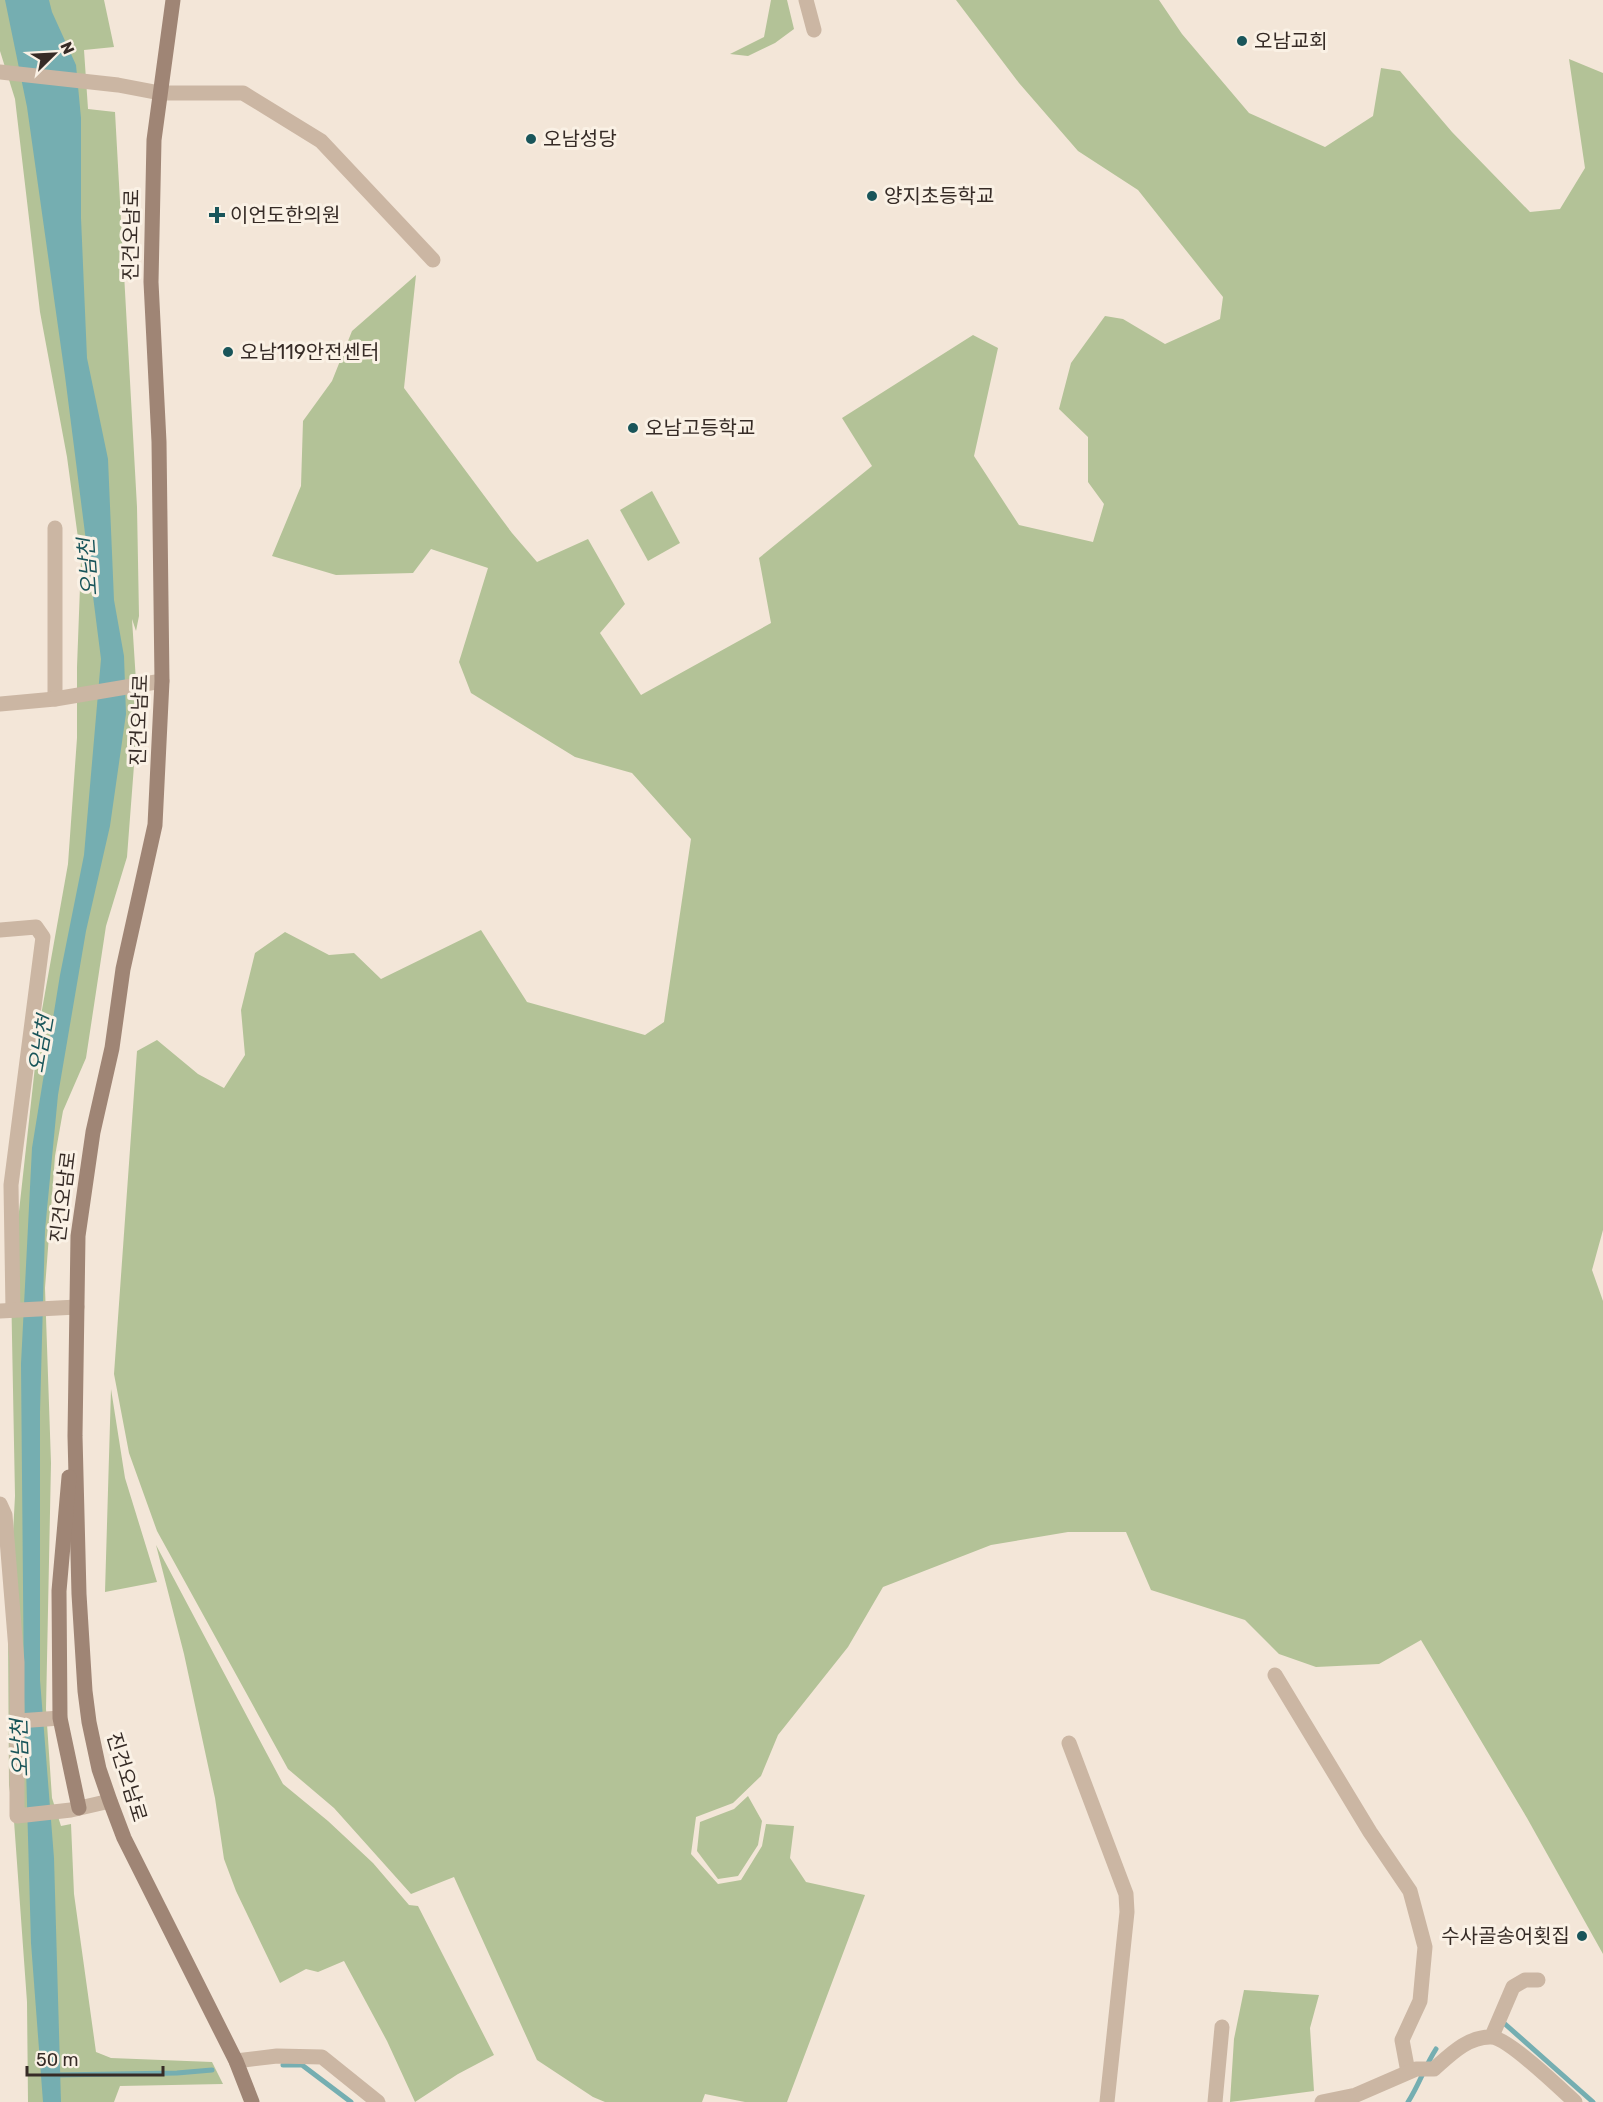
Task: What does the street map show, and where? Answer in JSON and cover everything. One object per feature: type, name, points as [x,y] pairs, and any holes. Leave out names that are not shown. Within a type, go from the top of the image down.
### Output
[{"type":"main road","name":"진건오남로","points":[[173,0],[154,140],[151,282],[159,442],[162,681],[155,825],[123,969],[112,1048],[93,1132],[69,1307],[79,1594],[89,1722],[99,1769],[110,1802],[124,1838],[236,2061],[252,2102]]},
{"type":"main road","name":"진건오남로","points":[[75,1436],[66,1501],[59,1591],[59,1718],[75,1809]]},
{"type":"street","points":[[806,0],[814,30]]},
{"type":"street","points":[[1,73],[118,85],[160,93],[243,93],[321,141],[433,260]]},
{"type":"street","points":[[55,528],[55,699]]},
{"type":"street","points":[[0,704],[55,699],[162,681]]},
{"type":"street","points":[[0,926],[36,927],[43,937],[10,1185],[11,1310],[69,1307]]},
{"type":"street","points":[[0,1504],[5,1515],[17,1662],[17,1816],[110,1802]]},
{"type":"street","points":[[1275,1674],[1370,1832],[1410,1891],[1425,1947],[1420,2001],[1402,2040],[1412,2071]]},
{"type":"street","points":[[18,1721],[59,1718]]},
{"type":"street","points":[[1069,1743],[1126,1894],[1127,1912],[1107,2102]]},
{"type":"street","points":[[1492,2036],[1513,1987],[1525,1980],[1538,1980]]},
{"type":"street","points":[[1215,2102],[1222,2027]]},
{"type":"street","points":[[1322,2102],[1356,2095],[1412,2071],[1434,2069],[1458,2048],[1474,2039],[1492,2036],[1514,2049],[1575,2102]]},
{"type":"street","points":[[236,2061],[277,2056],[322,2057],[378,2102]]},
{"type":"green space","points":[[0,0],[104,0],[114,47],[84,50],[88,109],[115,112],[137,507],[139,616],[136,631],[132,619],[138,713],[127,857],[106,926],[86,1058],[63,1111],[55,1156],[45,1288],[51,1463],[46,1709],[52,1798],[61,1826],[71,1824],[74,1894],[96,2052],[111,2058],[212,2062],[223,2084],[120,2086],[114,2102],[28,2102],[27,2002],[14,1821],[9,1785],[8,1627],[15,1496],[11,1284],[40,1021],[68,864],[77,738],[81,560],[67,457],[40,312],[15,99],[0,51]]},
{"type":"green space","points":[[771,0],[787,0],[794,29],[775,43],[748,56],[730,54],[764,37]]},
{"type":"green space","points":[[956,0],[1159,0],[1182,34],[1249,113],[1325,147],[1373,116],[1381,68],[1400,71],[1452,132],[1530,212],[1560,209],[1585,168],[1569,59],[1603,73],[1603,1230],[1592,1270],[1603,1301],[1603,1954],[1527,1818],[1421,1640],[1379,1664],[1316,1667],[1279,1654],[1245,1620],[1151,1590],[1126,1532],[1068,1532],[991,1545],[883,1587],[848,1647],[778,1735],[761,1776],[733,1803],[696,1817],[691,1854],[718,1884],[741,1880],[762,1846],[766,1824],[794,1826],[790,1858],[806,1882],[865,1895],[787,2102],[745,2102],[705,2094],[702,2102],[605,2102],[593,2097],[537,2060],[454,1877],[411,1894],[334,1808],[288,1769],[157,1531],[129,1453],[114,1374],[137,1051],[157,1040],[198,1074],[224,1088],[245,1055],[241,1010],[255,953],[285,932],[329,955],[354,953],[381,979],[481,930],[527,1002],[645,1035],[664,1022],[691,839],[632,773],[575,757],[471,693],[459,662],[488,568],[431,549],[413,573],[336,575],[272,556],[301,486],[303,421],[332,381],[352,331],[416,275],[404,388],[512,533],[537,562],[588,539],[625,604],[600,633],[641,695],[771,623],[759,558],[872,466],[842,418],[973,335],[998,348],[974,456],[1019,525],[1093,542],[1104,504],[1088,482],[1088,437],[1059,409],[1071,363],[1105,316],[1123,319],[1165,344],[1220,319],[1223,297],[1138,190],[1078,151],[1019,83]]},
{"type":"green space","points":[[652,491],[680,543],[648,561],[620,510]]},
{"type":"green space","points":[[111,1389],[125,1478],[157,1582],[105,1592]]},
{"type":"green space","points":[[156,1545],[283,1784],[328,1821],[373,1863],[409,1905],[418,1906],[494,2055],[458,2074],[415,2102],[387,2041],[344,1961],[318,1972],[306,1969],[280,1983],[236,1891],[224,1859],[215,1798],[184,1654]]},
{"type":"green space","points":[[748,1796],[762,1821],[758,1845],[738,1876],[718,1879],[697,1851],[700,1822],[734,1809]]},
{"type":"green space","points":[[1244,1990],[1319,1995],[1310,2028],[1314,2091],[1230,2102],[1234,2039]]},
{"type":"water","points":[[5,0],[49,0],[52,12],[76,65],[81,118],[81,218],[87,358],[108,459],[114,600],[124,656],[126,714],[110,826],[86,931],[58,1095],[45,1230],[40,1412],[40,1680],[54,1858],[61,2102],[43,2102],[31,1943],[24,1697],[21,1364],[32,1148],[60,975],[84,855],[101,659],[65,376],[27,107]]},
{"type":"waterway","points":[[1505,2024],[1593,2102]]},
{"type":"waterway","points":[[1408,2102],[1436,2049]]},
{"type":"waterway","points":[[283,2065],[302,2065],[351,2102]]},
{"type":"waterway","points":[[55,2075],[177,2073],[212,2070]]},
{"type":"place","name":"오남교회","points":[[1242,41]]},
{"type":"place","name":"오남성당","points":[[531,139]]},
{"type":"place","name":"양지초등학교","points":[[872,196]]},
{"type":"place","name":"이언도한의원","points":[[217,215]]},
{"type":"place","name":"오남119안전센터","points":[[228,352]]},
{"type":"place","name":"오남고등학교","points":[[633,428]]},
{"type":"place","name":"수사골송어횟집","points":[[1582,1936]]},
{"type":"water label","name":"오남천","points":[[88,567]]},
{"type":"water label","name":"오남천","points":[[41,1044]]},
{"type":"water label","name":"오남천","points":[[20,1748]]}]
